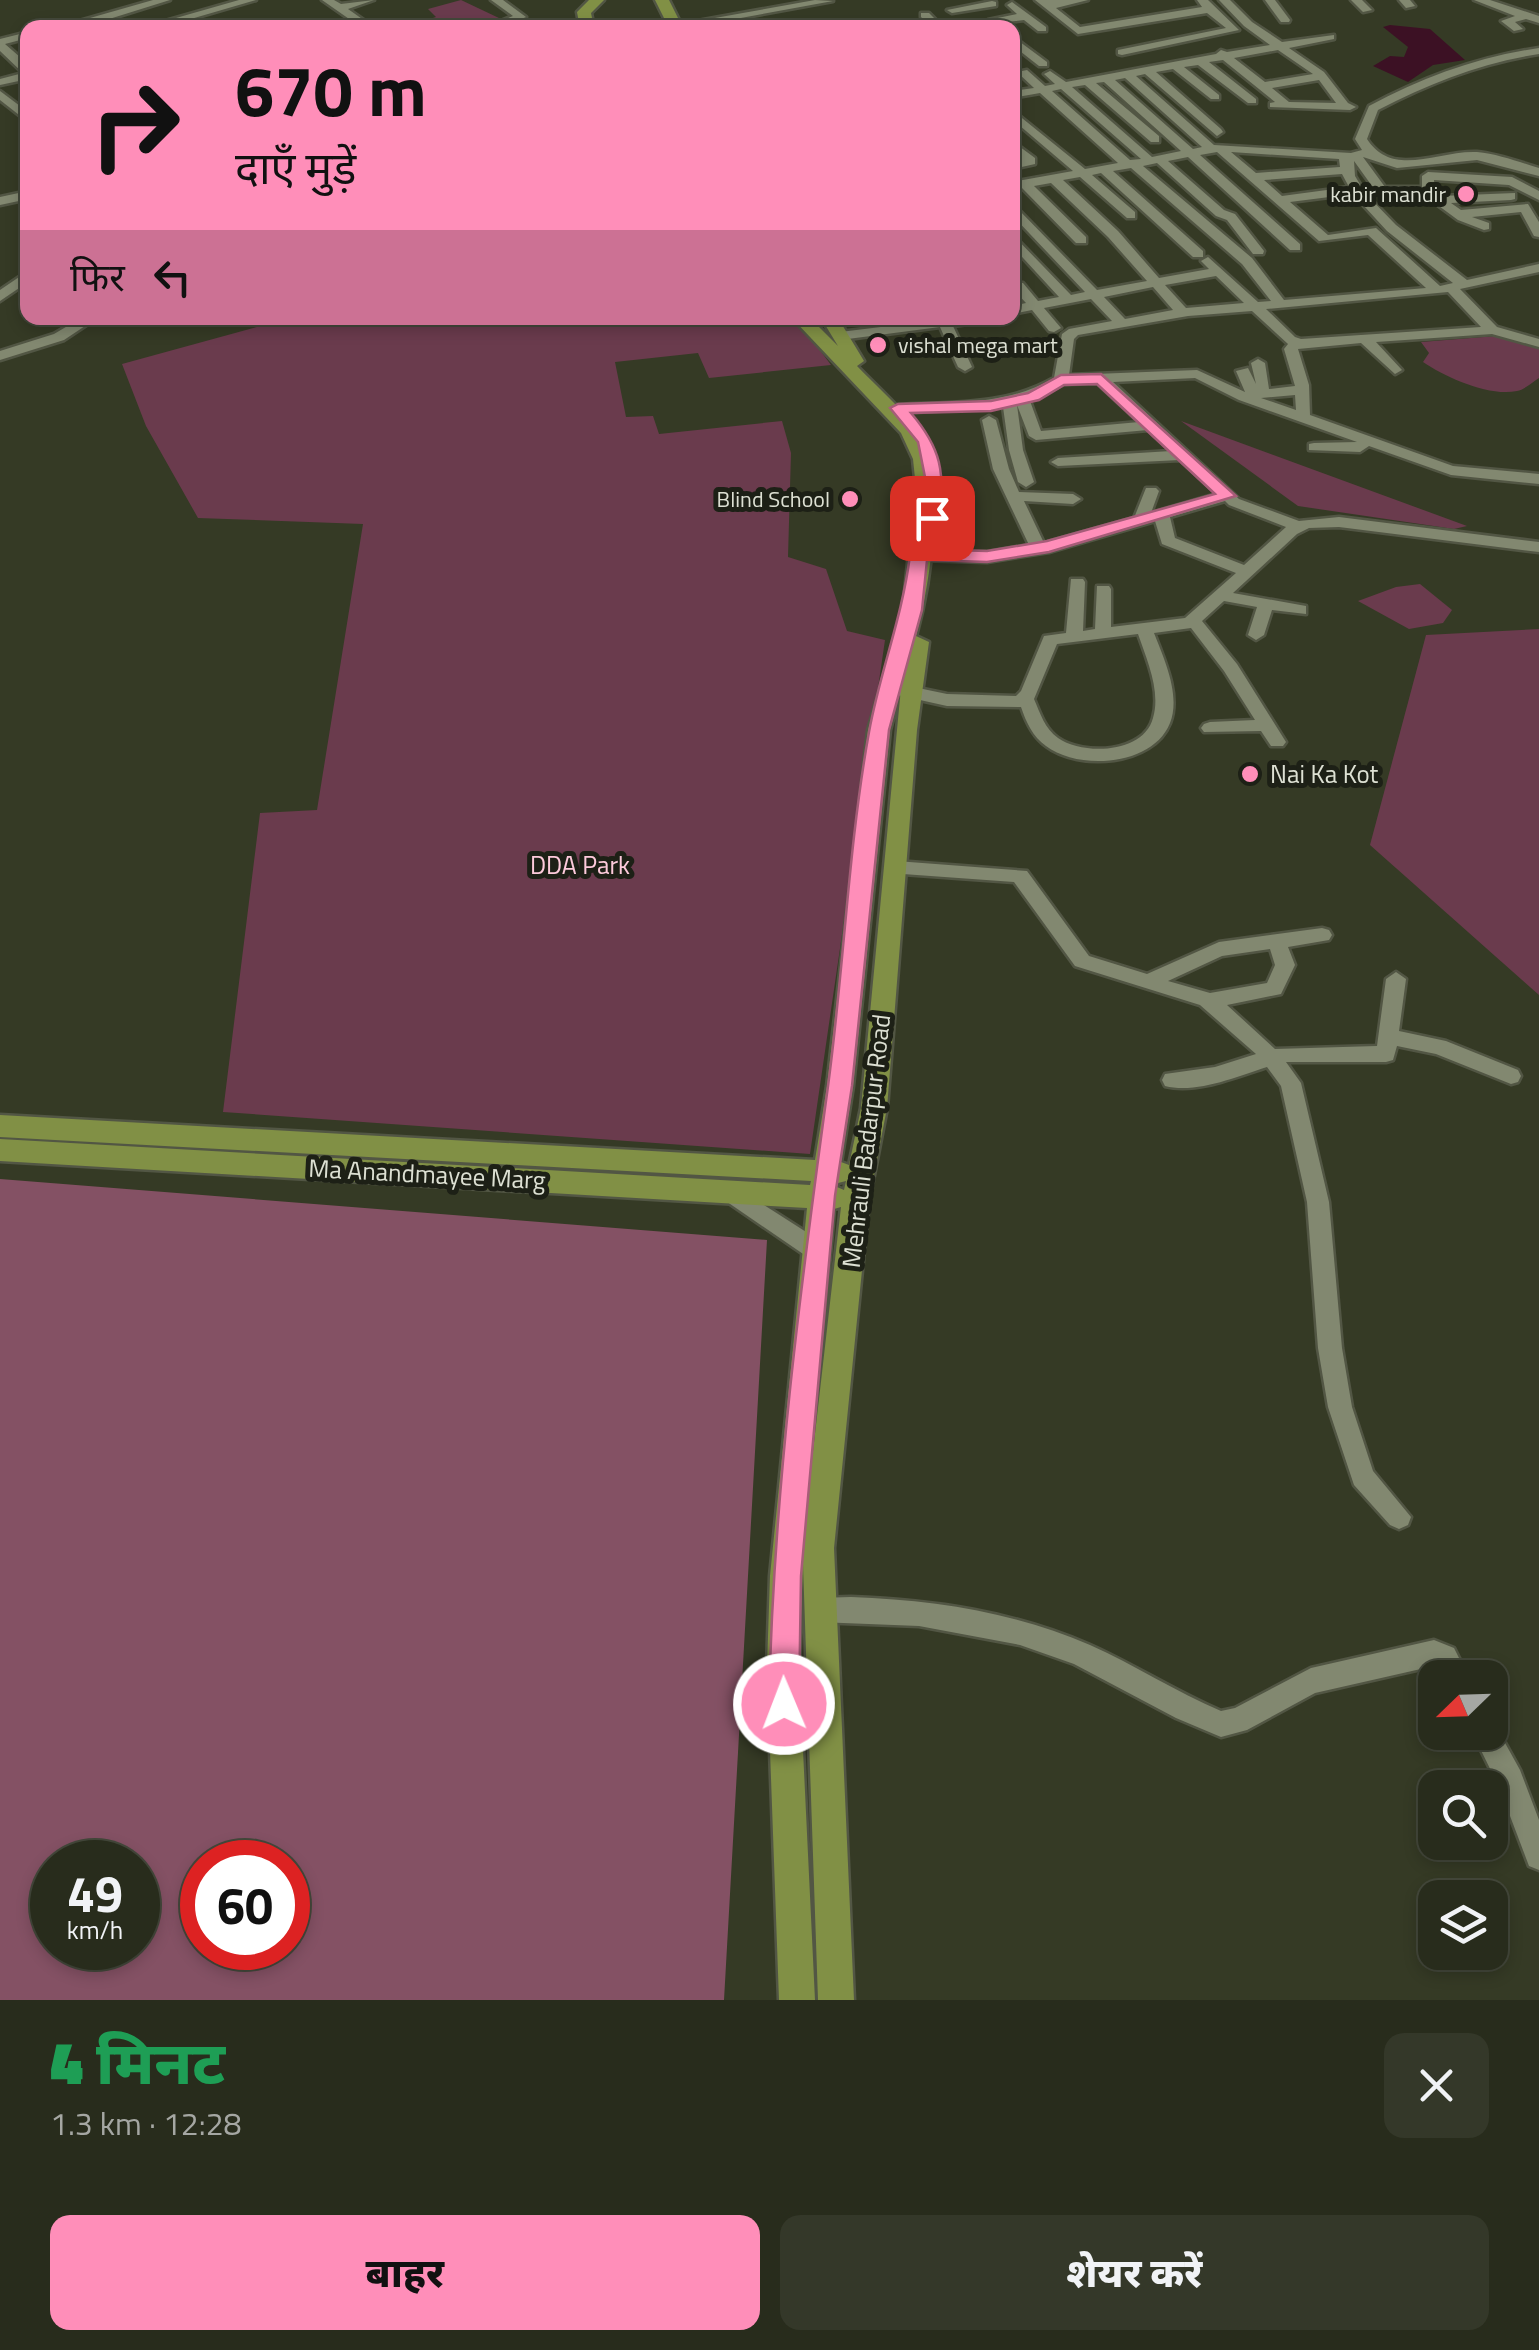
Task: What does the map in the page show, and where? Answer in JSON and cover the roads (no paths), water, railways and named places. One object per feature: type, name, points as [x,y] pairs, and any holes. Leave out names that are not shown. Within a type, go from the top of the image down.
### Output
[{"type":"main road","points":[[586,20],[584,12],[597,0]]},
{"type":"main road","name":"Mehrauli Badarpur Road","points":[[797,2000],[783,1667],[786,1576],[817,1252],[874,1108],[896,868],[902,691],[935,482],[926,441],[840,346],[811,325]]},
{"type":"main road","name":"Mehrauli Badarpur Road","points":[[832,325],[840,346],[917,445],[925,473],[924,555]]},
{"type":"main road","name":"Mehrauli Badarpur Road","points":[[836,2000],[818,1548],[840,1186],[840,1086],[879,730],[902,691]]},
{"type":"main road","name":"Ma Anandmayee Marg","points":[[0,1126],[840,1186]]},
{"type":"main road","name":"Ma Anandmayee Marg","points":[[0,1150],[728,1191],[840,1186]]},
{"type":"street","points":[[93,20],[165,0]]},
{"type":"street","points":[[176,20],[251,0]]},
{"type":"street","points":[[327,0],[358,20]]},
{"type":"street","points":[[340,8],[369,0]]},
{"type":"street","points":[[496,0],[521,17],[512,20]]},
{"type":"street","points":[[715,20],[828,0]]},
{"type":"street","points":[[1043,3],[1083,0]]},
{"type":"street","points":[[1154,0],[1279,103],[1373,108],[1419,88],[1432,76],[1539,51]]},
{"type":"street","points":[[1224,0],[1248,24],[1322,76],[1344,106]]},
{"type":"street","points":[[1270,0],[1285,20]]},
{"type":"street","points":[[1356,0],[1367,10]]},
{"type":"street","points":[[1479,0],[1535,17]]},
{"type":"street","points":[[1043,3],[1078,31]]},
{"type":"street","points":[[963,20],[952,10],[992,4]]},
{"type":"street","points":[[1012,4],[1039,34],[1020,40]]},
{"type":"street","points":[[1058,34],[1174,15],[1206,5],[1234,30],[1205,40],[1122,52]]},
{"type":"street","points":[[974,7],[990,20]]},
{"type":"street","points":[[925,15],[930,20]]},
{"type":"street","points":[[1013,20],[1026,16]]},
{"type":"street","points":[[1518,29],[1506,21],[1535,17]]},
{"type":"street","points":[[1116,24],[1136,39]]},
{"type":"street","points":[[1020,92],[1330,38]]},
{"type":"street","points":[[0,44],[20,65]]},
{"type":"street","points":[[1020,47],[1098,116],[1160,157]]},
{"type":"street","points":[[1255,51],[1266,60]]},
{"type":"street","points":[[1200,60],[1252,101]]},
{"type":"street","points":[[1175,65],[1215,97]]},
{"type":"street","points":[[1064,66],[1122,112],[1185,182],[1231,217],[1258,251]]},
{"type":"street","points":[[1020,68],[1247,261],[1280,303]]},
{"type":"street","points":[[1148,71],[1217,132]]},
{"type":"street","points":[[1192,79],[1244,71]]},
{"type":"street","points":[[1128,74],[1328,238],[1393,227]]},
{"type":"street","points":[[1263,86],[1322,76]]},
{"type":"street","points":[[1108,78],[1295,247]]},
{"type":"street","points":[[1279,103],[1331,88]]},
{"type":"street","points":[[1076,119],[1163,104]]},
{"type":"street","points":[[1373,108],[1361,127],[1361,138],[1396,180]]},
{"type":"street","points":[[1020,120],[1130,215]]},
{"type":"street","points":[[1258,149],[1277,175]]},
{"type":"street","points":[[1020,185],[1188,152],[1258,149],[1375,155],[1539,196]]},
{"type":"street","points":[[1020,151],[1032,161],[1020,164]]},
{"type":"street","points":[[1351,155],[1345,160],[1345,170],[1358,190],[1492,330]]},
{"type":"street","points":[[1351,155],[1359,158],[1380,190]]},
{"type":"street","points":[[1423,170],[1475,155],[1539,172]]},
{"type":"street","points":[[1511,189],[1516,166]]},
{"type":"street","points":[[1104,168],[1296,342],[1492,330],[1539,344]]},
{"type":"street","points":[[1185,182],[1218,176],[1345,170]]},
{"type":"street","points":[[1423,170],[1434,196],[1458,214],[1484,226]]},
{"type":"street","points":[[1053,178],[1113,234],[1183,313]]},
{"type":"street","points":[[1020,186],[1081,240]]},
{"type":"street","points":[[1261,214],[1284,204],[1358,190],[1434,196],[1511,189]]},
{"type":"street","points":[[1511,189],[1530,208],[1539,233]]},
{"type":"street","points":[[1458,214],[1530,208]]},
{"type":"street","points":[[1020,216],[1122,324]]},
{"type":"street","points":[[1371,231],[1450,287]]},
{"type":"street","points":[[1020,247],[1089,318]]},
{"type":"street","points":[[1020,308],[1186,276],[1209,262]]},
{"type":"street","points":[[1061,380],[1070,334],[1183,313],[1450,287],[1539,268]]},
{"type":"street","points":[[1186,276],[1201,290]]},
{"type":"street","points":[[1124,287],[1142,308]]},
{"type":"street","points":[[1020,288],[1054,328]]},
{"type":"street","points":[[0,356],[59,337],[79,325]]},
{"type":"street","points":[[840,346],[946,325],[965,367]]},
{"type":"street","points":[[1365,339],[1395,370]]},
{"type":"street","points":[[1296,342],[1290,350],[1302,390],[1303,416]]},
{"type":"street","points":[[1258,363],[1258,389]]},
{"type":"street","points":[[1243,371],[1258,389],[1303,416],[1462,474],[1539,479]]},
{"type":"street","points":[[898,408],[1016,401],[1061,380],[1187,372],[1224,388],[1302,390]]},
{"type":"street","points":[[1101,379],[1227,496],[1249,510],[1297,526],[1339,522],[1539,547]]},
{"type":"street","points":[[1016,401],[1036,436],[1154,425]]},
{"type":"street","points":[[1016,401],[1026,482]]},
{"type":"street","points":[[989,420],[998,460],[1038,548]]},
{"type":"street","points":[[1314,447],[1360,448],[1367,439]]},
{"type":"street","points":[[1058,462],[1184,455]]},
{"type":"street","points":[[1140,522],[1151,491]]},
{"type":"street","points":[[1013,496],[1073,500]]},
{"type":"street","points":[[924,555],[987,557],[1038,548],[1162,517],[1227,496]]},
{"type":"street","points":[[1162,517],[1168,541],[1245,571]]},
{"type":"street","points":[[1145,632],[1164,695],[1160,728],[1148,740],[1098,755],[1070,752],[1044,736],[1026,700],[1046,643],[1074,635],[1145,632],[1194,621],[1297,526]]},
{"type":"street","points":[[1074,635],[1077,582]]},
{"type":"street","points":[[1103,589],[1103,634]]},
{"type":"street","points":[[1218,596],[1300,610]]},
{"type":"street","points":[[1256,635],[1266,604]]},
{"type":"street","points":[[1194,621],[1277,742]]},
{"type":"street","points":[[902,691],[995,705],[1026,700]]},
{"type":"street","points":[[1210,728],[1266,725]]},
{"type":"street","points":[[896,868],[1020,876],[1082,961],[1209,1001],[1273,1060],[1297,1098],[1313,1172],[1330,1348],[1345,1425],[1363,1477],[1399,1517]]},
{"type":"street","points":[[1149,981],[1219,949],[1322,935]]},
{"type":"street","points":[[1209,1001],[1274,989],[1285,966],[1277,943]]},
{"type":"street","points":[[1172,1080],[1216,1076],[1284,1054],[1386,1054],[1396,979]]},
{"type":"street","points":[[1389,1037],[1438,1048],[1510,1076]]},
{"type":"street","points":[[728,1191],[817,1252]]},
{"type":"street","points":[[818,1610],[904,1612],[1035,1638],[1080,1653],[1221,1724],[1238,1721],[1311,1680],[1434,1653],[1447,1660]]},
{"type":"street","points":[[1494,1750],[1539,1856]]},
{"type":"place","name":"kabir mandir","points":[[1466,194]]},
{"type":"place","name":"vishal mega mart","points":[[878,345]]},
{"type":"place","name":"Blind School","points":[[850,499]]},
{"type":"place","name":"Nai Ka Kot","points":[[1250,774]]},
{"type":"park label","name":"DDA Park","points":[[580,865]]}]
